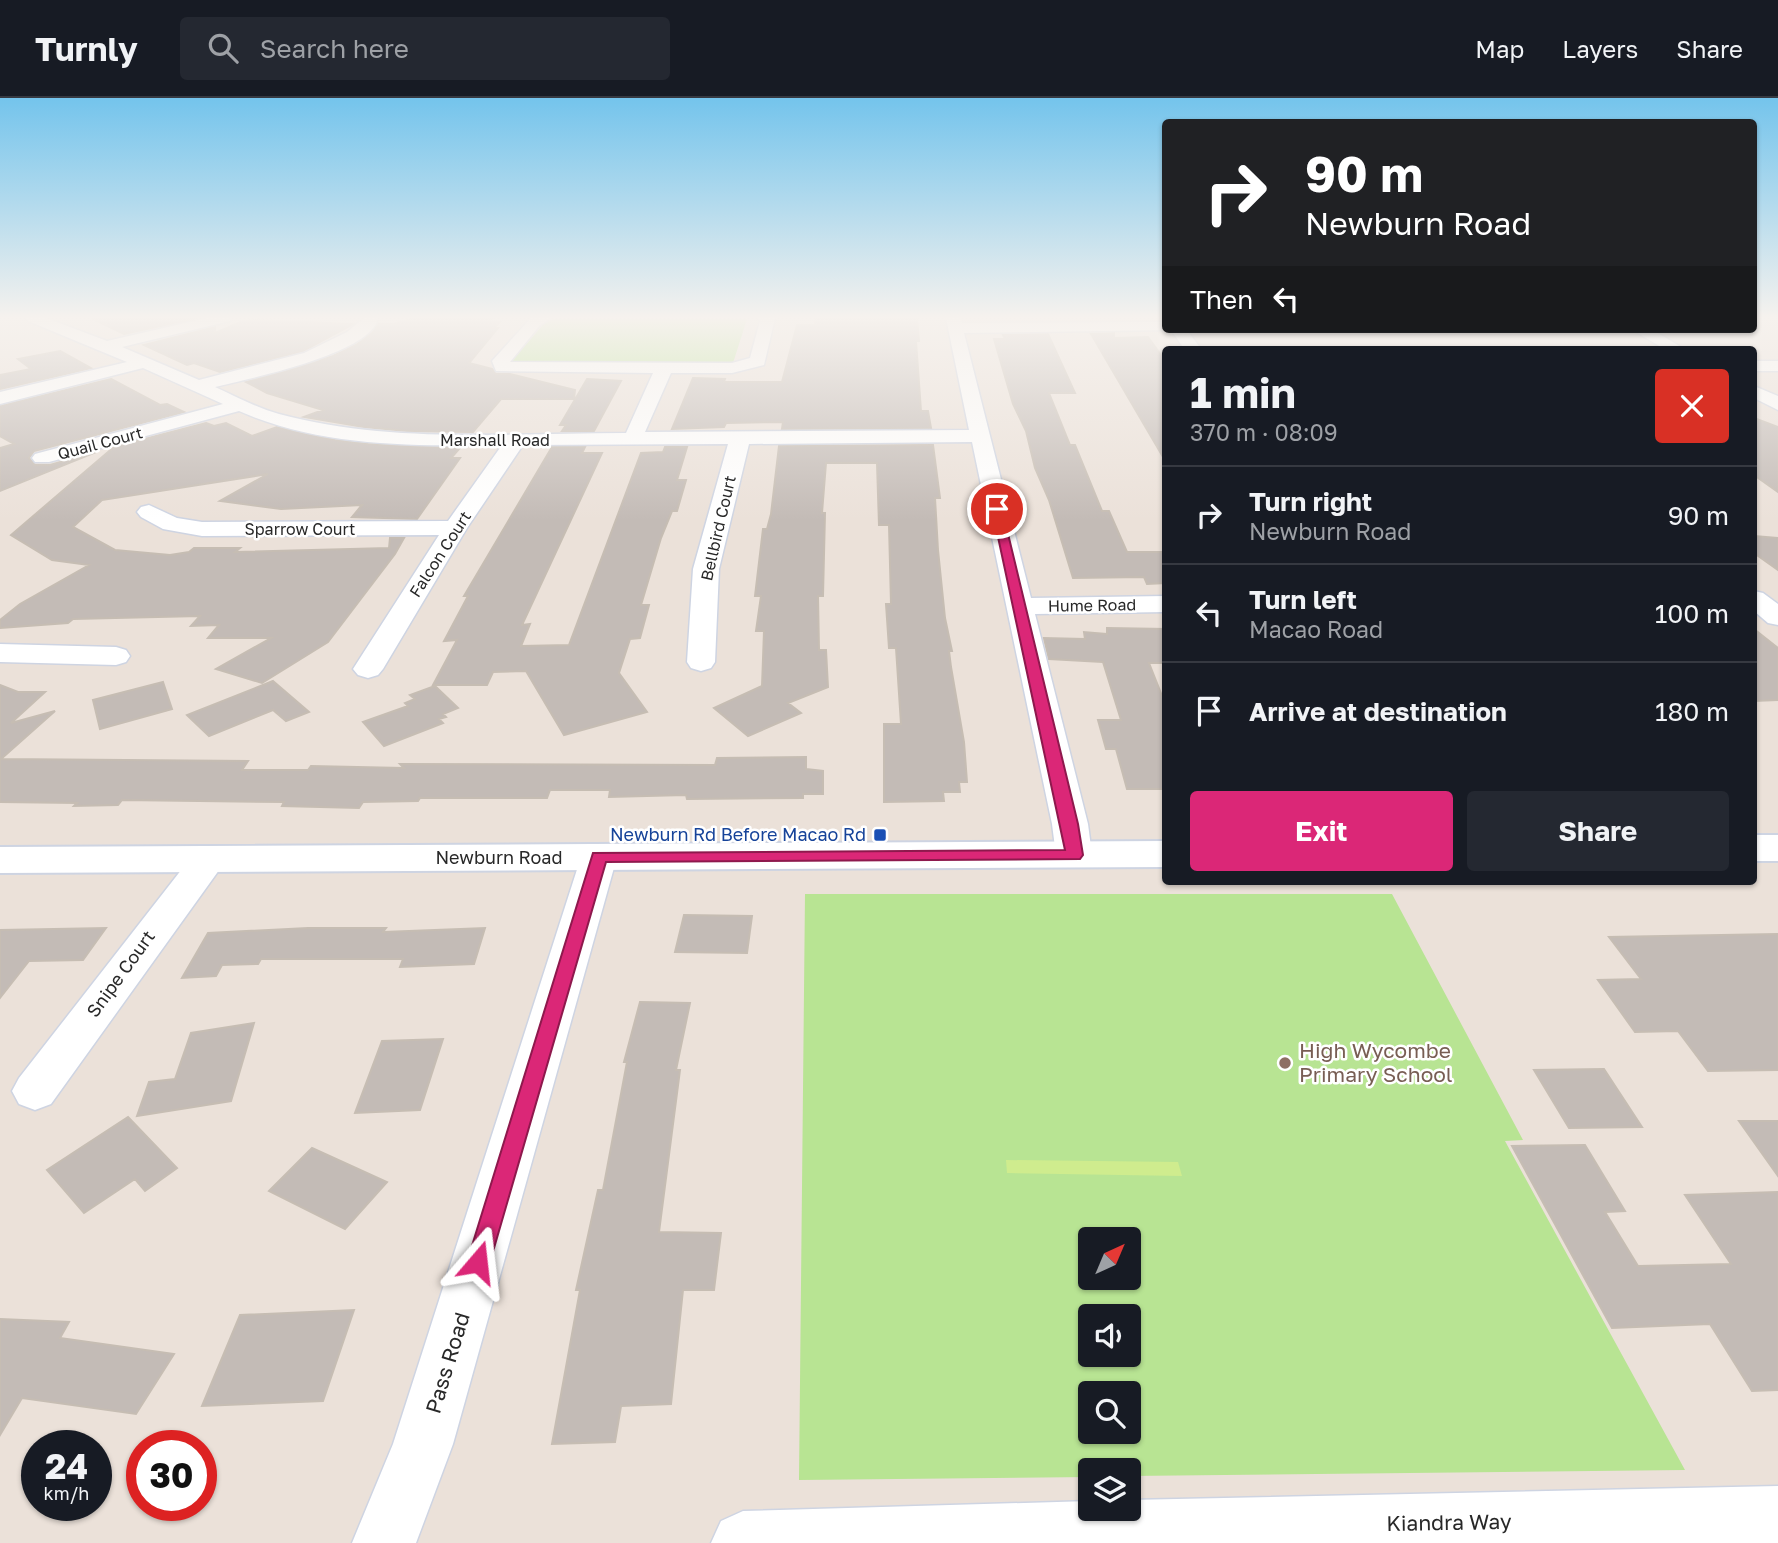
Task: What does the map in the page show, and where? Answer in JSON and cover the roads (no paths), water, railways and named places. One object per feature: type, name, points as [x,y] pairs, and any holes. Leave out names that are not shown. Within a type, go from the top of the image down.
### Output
[{"type":"street","points":[[0,398],[52,385]]},
{"type":"street","points":[[633,438],[657,385]]},
{"type":"street","points":[[969,385],[1070,824],[1074,855]]},
{"type":"street","name":"Marshall Road","points":[[195,386],[296,426],[359,436],[424,440],[981,436]]},
{"type":"street","name":"Quail Court","points":[[42,458],[240,405]]},
{"type":"street","name":"Bellbird Court","points":[[701,662],[706,569],[740,438]]},
{"type":"street","name":"Falcon Court","points":[[368,668],[456,528],[516,440]]},
{"type":"street","name":"Sparrow Court","points":[[149,512],[171,524],[202,530],[456,528]]},
{"type":"street","points":[[1757,601],[1778,617]]},
{"type":"street","name":"Hume Road","points":[[1019,606],[1162,604]]},
{"type":"street","points":[[0,653],[116,656]]},
{"type":"street","points":[[1757,848],[1778,848]]},
{"type":"street","name":"Newburn Road","points":[[0,860],[1162,854]]},
{"type":"street","name":"Pass Road","points":[[384,1543],[423,1444],[599,857]]},
{"type":"street","name":"Snipe Court","points":[[35,1091],[209,859]]},
{"type":"street","name":"Kiandra Way","points":[[743,1543],[1357,1534],[1778,1517]]},
{"type":"place","name":"Newburn Rd Before Macao Rd","points":[[880,835]]},
{"type":"place","name":"High Wycombe Primary School","points":[[1285,1063]]}]
